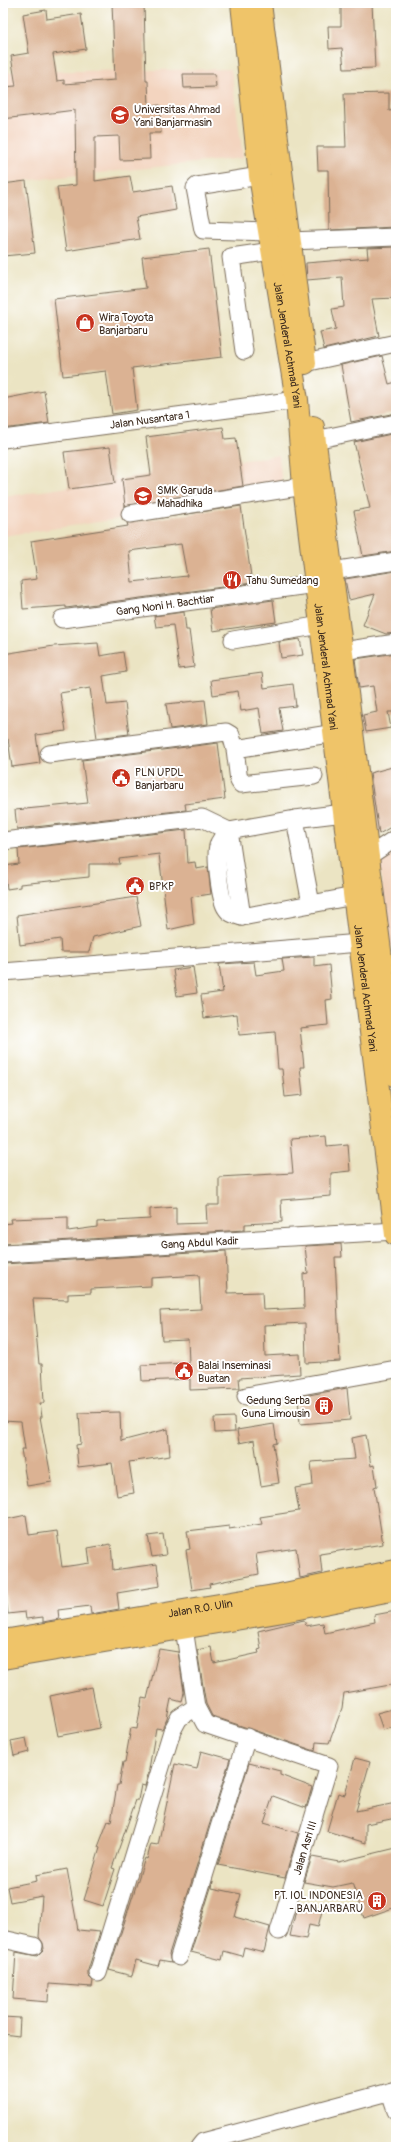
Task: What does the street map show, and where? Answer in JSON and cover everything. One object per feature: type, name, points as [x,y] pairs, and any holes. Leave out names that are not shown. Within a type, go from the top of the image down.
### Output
[{"type":"main road","name":"Jalan Jenderal Achmad Yani","points":[[242,3],[254,34],[277,241],[297,400],[304,486],[342,651],[369,856],[380,1029],[396,1235]]},
{"type":"main road","name":"Jalan Jenderal Achmad Yani","points":[[260,3],[254,34],[260,176],[277,241],[305,363],[315,440],[324,578],[321,625],[354,896],[360,943],[380,1029],[396,1071],[396,1076]]},
{"type":"main road","name":"Jalan R.O. Ulin","points":[[3,1658],[184,1628],[396,1571]]},
{"type":"main road","name":"Jalan R.O. Ulin","points":[[3,1641],[281,1603],[396,1589]]},
{"type":"street","points":[[260,176],[197,186],[195,188],[203,230],[277,241],[396,237]]},
{"type":"street","points":[[244,351],[231,257],[277,241]]},
{"type":"street","points":[[305,363],[396,343]]},
{"type":"street","name":"Jalan Nusantara 1","points":[[3,439],[297,400]]},
{"type":"street","points":[[315,440],[396,423]]},
{"type":"street","points":[[130,514],[304,486]]},
{"type":"street","name":"Gang Noni H. Bachtiar","points":[[62,619],[324,578],[396,561]]},
{"type":"street","points":[[233,640],[321,625]]},
{"type":"street","points":[[342,651],[396,643]]},
{"type":"street","points":[[49,754],[226,732],[231,735],[235,749],[239,781],[241,784],[314,776]]},
{"type":"street","points":[[235,749],[335,733]]},
{"type":"street","points":[[3,841],[194,819],[211,822],[229,831],[295,819],[344,813]]},
{"type":"street","points":[[295,819],[311,904]]},
{"type":"street","points":[[229,831],[242,917],[354,896]]},
{"type":"street","points":[[369,856],[396,838]]},
{"type":"street","points":[[3,970],[360,943]]},
{"type":"street","name":"Gang Abdul Kadir","points":[[3,1254],[396,1231]]},
{"type":"street","points":[[246,1396],[396,1369]]},
{"type":"street","points":[[178,1957],[247,1737],[205,1724],[196,1707],[184,1628]]},
{"type":"street","points":[[98,1972],[172,1731],[179,1718],[196,1707]]},
{"type":"street","name":"Jalan Asri III","points":[[247,1737],[329,1766],[279,1930]]},
{"type":"street","points":[[3,1939],[34,1946]]},
{"type":"street","points":[[199,2147],[203,2142],[393,2091],[396,2110]]},
{"type":"shaded area","name":"Universitas Ahmad Yani Banjarmasin","points":[[231,69],[243,158],[3,183],[3,72]]},
{"type":"shaded area","name":"SMK Garuda Mahadhika","points":[[279,455],[283,495],[3,536],[3,497]]},
{"type":"shaded area","points":[[396,845],[396,946],[387,948],[379,855]]},
{"type":"building","points":[[112,3],[144,3],[146,81],[148,81],[149,106],[160,105],[161,133],[149,133],[150,159],[120,160],[119,136],[95,137],[95,181],[130,176],[133,192],[172,186],[176,210],[136,217],[140,239],[66,251],[57,187],[76,185],[75,110],[3,119],[3,87],[16,86],[11,56],[29,53],[23,14],[46,10],[47,19],[81,14],[86,49],[53,54],[57,81],[64,80],[64,84],[115,80]]},
{"type":"building","points":[[341,3],[372,3],[375,68],[344,69],[342,48],[329,49],[328,26],[341,26]]},
{"type":"building","points":[[183,74],[215,74],[216,87],[184,88]]},
{"type":"building","points":[[389,93],[389,111],[396,110],[396,227],[329,230],[328,170],[318,170],[317,147],[346,147],[344,94]]},
{"type":"building","points":[[26,181],[35,253],[3,256],[3,184]]},
{"type":"building","points":[[394,247],[396,298],[372,299],[379,336],[324,349],[320,332],[336,329],[332,309],[344,307],[342,277],[307,280],[306,263],[368,258],[367,248]]},
{"type":"building","points":[[209,249],[222,357],[132,368],[137,410],[112,414],[106,371],[63,376],[54,299],[146,288],[142,257]]},
{"type":"building","points":[[382,356],[389,384],[396,382],[396,413],[351,422],[341,365]]},
{"type":"building","points":[[44,391],[49,423],[3,429],[3,399]]},
{"type":"building","points":[[223,427],[225,439],[236,438],[243,486],[125,506],[122,479],[151,475],[146,437]]},
{"type":"building","points":[[396,433],[396,551],[363,556],[354,511],[370,508],[354,442]]},
{"type":"building","points":[[110,447],[115,483],[69,489],[64,452]]},
{"type":"building","points":[[241,506],[252,583],[66,608],[66,606],[23,609],[21,581],[37,579],[31,541],[128,526],[127,523]],"holes":[[[181,544],[187,576],[132,582],[129,551]]]},
{"type":"building","points":[[396,571],[396,633],[386,634],[363,625],[375,594],[349,600],[345,579]]},
{"type":"building","points":[[273,600],[276,622],[213,631],[210,609]]},
{"type":"building","points":[[184,612],[186,630],[189,630],[194,667],[179,669],[173,625],[156,627],[154,616]]},
{"type":"building","points":[[300,639],[303,655],[281,658],[279,642]]},
{"type":"building","points":[[98,643],[100,656],[123,652],[126,672],[103,676],[107,705],[125,703],[129,734],[97,738],[90,688],[60,693],[66,731],[36,735],[40,763],[12,767],[8,739],[3,740],[3,654],[54,646]]},
{"type":"building","points":[[396,653],[396,712],[388,712],[391,728],[366,732],[363,715],[377,712],[373,686],[359,688],[355,659]]},
{"type":"building","points":[[262,673],[264,688],[293,684],[296,706],[279,708],[283,731],[263,734],[259,708],[241,711],[238,691],[213,695],[211,680]]},
{"type":"building","points":[[205,700],[208,724],[170,729],[166,704]]},
{"type":"building","points":[[218,743],[225,799],[185,804],[186,810],[17,829],[15,810],[88,803],[82,760]]},
{"type":"building","points":[[396,766],[396,824],[379,834],[370,773]]},
{"type":"building","points":[[186,830],[188,863],[195,862],[196,869],[208,867],[211,894],[191,897],[194,924],[168,930],[159,854],[119,859],[120,864],[89,864],[89,877],[20,884],[20,887],[7,889],[4,866],[19,864],[18,849]]},
{"type":"building","points":[[136,897],[141,926],[93,937],[89,952],[61,952],[60,939],[20,945],[17,915]]},
{"type":"building","points":[[314,957],[314,967],[329,965],[332,999],[326,1000],[328,1025],[300,1028],[304,1067],[300,1067],[303,1095],[285,1097],[282,1069],[278,1069],[275,1032],[239,1035],[237,1014],[204,1018],[201,995],[223,992],[219,964],[254,962],[256,975],[284,971],[282,959]]},
{"type":"building","points":[[193,967],[197,993],[177,996],[173,970]]},
{"type":"building","points":[[326,1136],[327,1146],[348,1144],[350,1171],[331,1173],[331,1196],[281,1200],[282,1222],[245,1224],[245,1230],[3,1244],[3,1224],[11,1223],[10,1219],[68,1217],[68,1231],[97,1227],[97,1222],[150,1219],[150,1209],[176,1207],[176,1224],[207,1223],[206,1205],[219,1205],[219,1177],[293,1173],[290,1139]]},
{"type":"building","points":[[341,1244],[342,1257],[335,1257],[340,1361],[306,1363],[305,1323],[264,1325],[265,1356],[299,1354],[300,1374],[239,1378],[240,1388],[190,1390],[190,1379],[142,1381],[141,1365],[189,1363],[188,1339],[162,1340],[160,1311],[201,1309],[199,1275],[151,1278],[151,1286],[91,1289],[91,1293],[68,1294],[68,1300],[33,1299],[39,1364],[42,1364],[44,1403],[40,1403],[42,1417],[40,1417],[52,1482],[27,1486],[21,1449],[25,1449],[21,1422],[3,1421],[3,1264],[226,1251],[228,1293],[262,1292],[263,1310],[304,1308],[303,1274],[308,1273],[305,1246]]},
{"type":"building","name":"Gedung Serba Guna Limousin","points":[[347,1388],[350,1420],[300,1424],[298,1397]]},
{"type":"building","points":[[120,1412],[121,1441],[168,1429],[170,1456],[129,1462],[134,1493],[117,1496],[112,1463],[78,1467],[76,1445],[81,1444],[79,1413]]},
{"type":"building","points":[[234,1417],[235,1432],[215,1433],[214,1418]]},
{"type":"building","points":[[274,1424],[277,1443],[273,1444],[279,1483],[261,1486],[254,1440],[239,1443],[237,1430]]},
{"type":"building","points":[[366,1435],[371,1466],[374,1465],[377,1486],[374,1487],[383,1544],[320,1554],[322,1573],[300,1578],[296,1548],[256,1554],[259,1574],[209,1584],[210,1587],[192,1590],[186,1550],[190,1549],[187,1531],[229,1526],[229,1529],[262,1524],[260,1517],[299,1511],[295,1488],[313,1485],[311,1462],[355,1459],[352,1438]]},
{"type":"building","points":[[26,1515],[29,1535],[57,1531],[62,1567],[90,1563],[88,1548],[111,1544],[113,1570],[157,1564],[160,1586],[117,1593],[119,1609],[91,1614],[90,1606],[58,1610],[59,1619],[43,1622],[43,1617],[26,1619],[25,1612],[8,1614],[3,1579],[3,1520]]},
{"type":"building","points":[[163,1534],[166,1555],[152,1557],[148,1536]]},
{"type":"building","points":[[396,1611],[396,1684],[344,1693],[342,1708],[329,1743],[316,1742],[315,1751],[212,1716],[206,1704],[197,1650],[211,1647],[214,1663],[259,1653],[258,1650],[261,1649],[258,1631],[304,1620],[306,1626],[323,1623],[325,1633],[375,1622],[374,1615]]},
{"type":"building","points":[[159,1649],[178,1652],[184,1692],[182,1702],[171,1699],[167,1719],[162,1729],[156,1728],[145,1786],[141,1785],[138,1800],[136,1800],[112,1868],[115,1869],[103,1906],[84,1900],[100,1848],[98,1847],[108,1821],[111,1822],[117,1785],[119,1785],[123,1762],[125,1762],[131,1728],[137,1729],[142,1698],[147,1699]]},
{"type":"building","points":[[92,1687],[100,1728],[58,1736],[50,1696]]},
{"type":"building","points":[[396,1708],[396,1726],[383,1730],[377,1713]]},
{"type":"building","points":[[26,1738],[29,1752],[14,1756],[11,1741]]},
{"type":"building","points":[[201,1751],[230,1759],[169,1954],[171,1962],[160,1960],[158,1966],[136,1960],[132,1976],[109,1970],[145,1858],[147,1859],[151,1844],[158,1845],[175,1764],[197,1769]]},
{"type":"building","points":[[355,1758],[370,1762],[356,1811],[396,1803],[396,1818],[366,1824],[366,1843],[327,1831],[338,1793],[345,1795]]},
{"type":"building","points":[[249,1763],[280,1771],[280,1775],[312,1787],[306,1808],[273,1796],[264,1823],[298,1833],[285,1878],[218,1865]]},
{"type":"building","points":[[396,1848],[396,1907],[364,1918],[352,1883],[333,1887],[304,1882],[312,1857],[339,1862]]},
{"type":"building","points":[[67,1869],[78,1930],[100,1932],[88,1970],[88,1976],[93,1981],[92,1987],[49,1984],[48,2002],[13,1999],[16,1952],[37,1956],[44,1949],[43,1943],[39,1937],[42,1896],[10,1902],[7,1887],[37,1881],[36,1875]]},
{"type":"building","points":[[213,1881],[212,1888],[241,1894],[235,1917],[270,1927],[264,1952],[244,1947],[242,1956],[224,1951],[222,1960],[191,1952]]},
{"type":"building","points":[[297,1906],[322,1911],[318,1927],[309,1925],[306,1939],[290,1936]]},
{"type":"building","points":[[3,2017],[20,2018],[19,2036],[3,2034]]},
{"type":"place","name":"Universitas Ahmad Yani Banjarmasin","points":[[120,115]]},
{"type":"place","name":"Wira Toyota Banjarbaru","points":[[85,323]]},
{"type":"place","name":"SMK Garuda Mahadhika","points":[[143,496]]},
{"type":"place","name":"Tahu Sumedang","points":[[232,580]]},
{"type":"place","name":"PLN UPDL Banjarbaru","points":[[121,778]]},
{"type":"place","name":"BPKP","points":[[135,886]]},
{"type":"place","name":"Balai Inseminasi Buatan","points":[[184,1371]]},
{"type":"place","name":"Gedung Serba Guna Limousin","points":[[324,1406]]},
{"type":"place","name":"PT. IOL INDONESIA - BANJARBARU","points":[[377,1901]]}]
